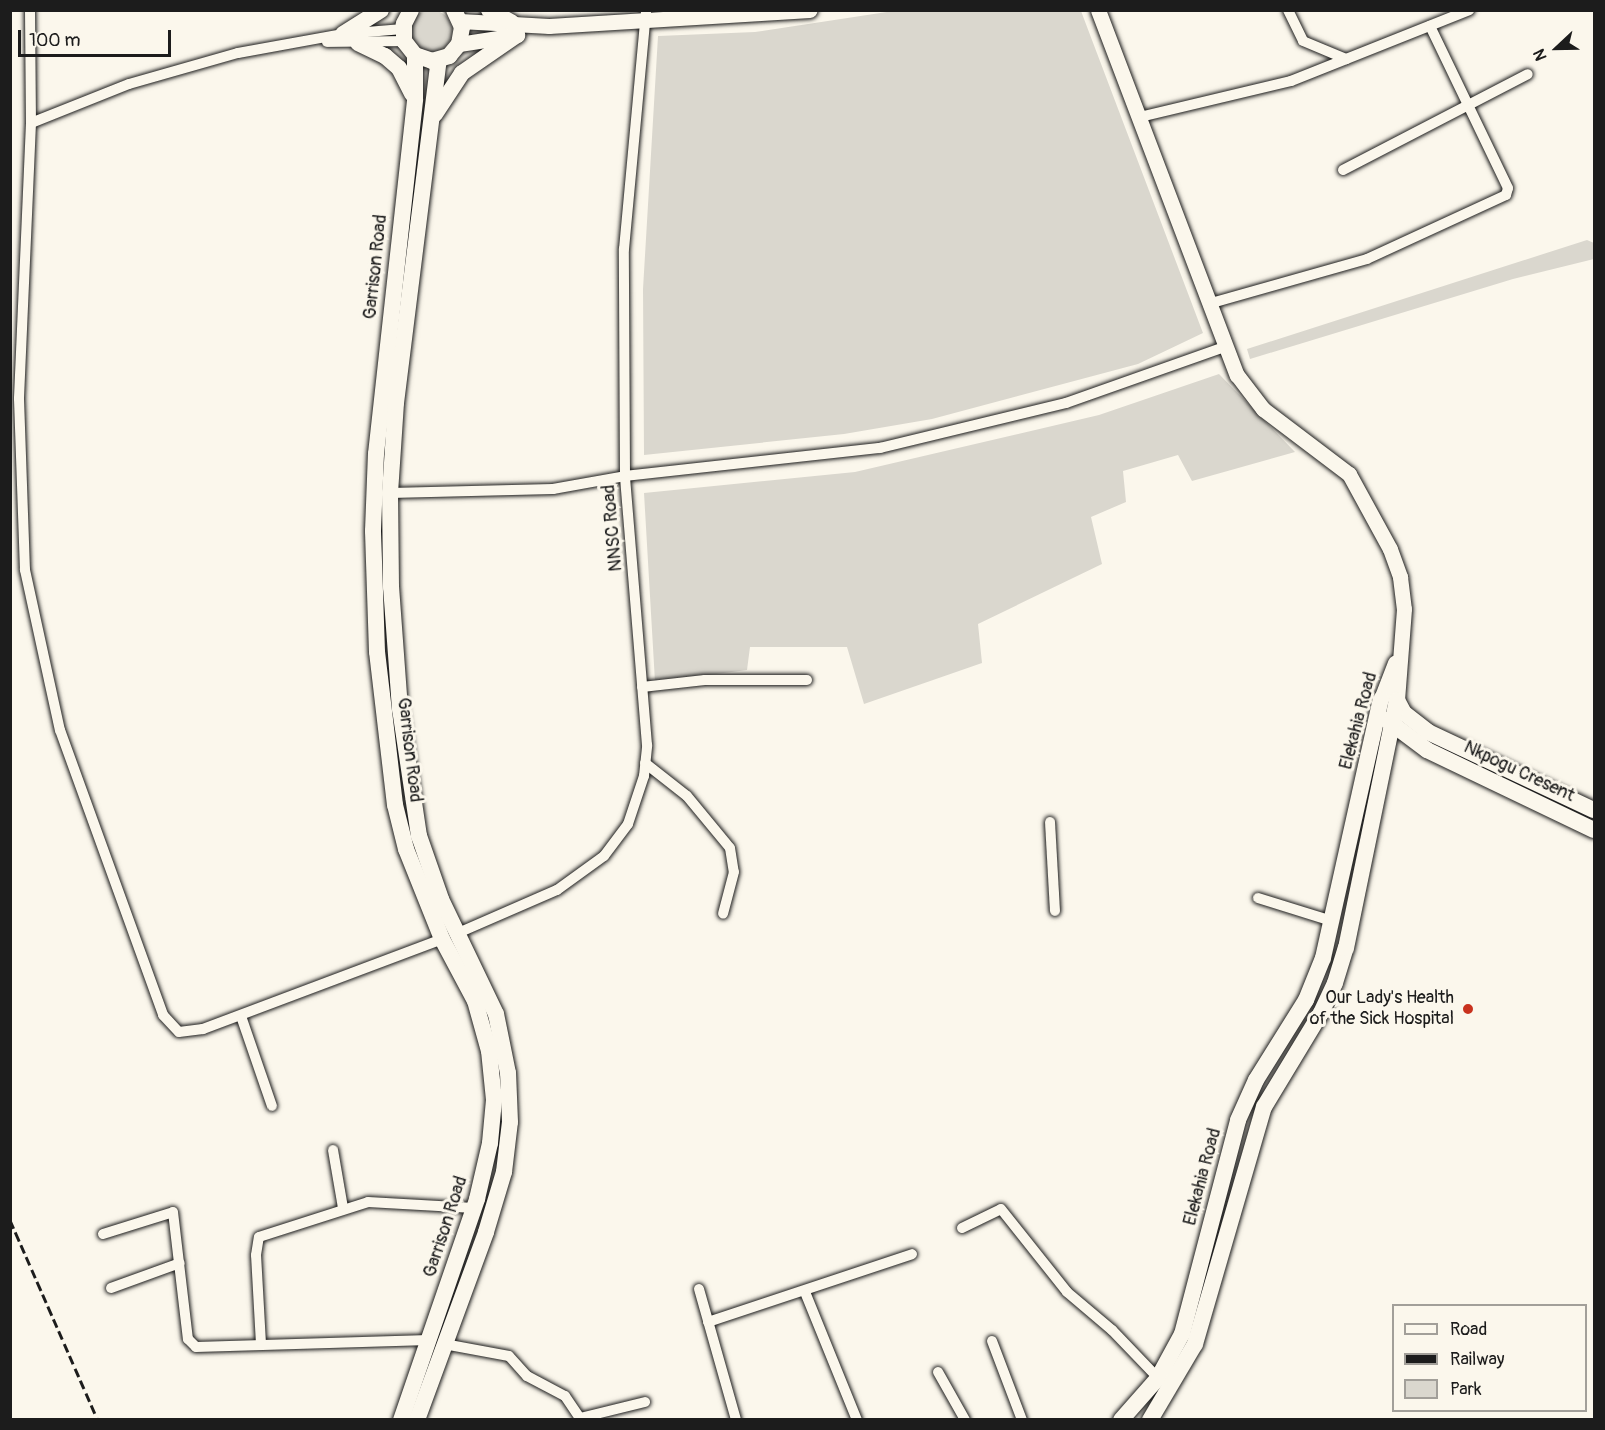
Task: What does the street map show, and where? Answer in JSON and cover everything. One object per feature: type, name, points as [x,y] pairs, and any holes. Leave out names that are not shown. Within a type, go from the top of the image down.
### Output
[{"type":"main road","points":[[344,34],[381,10]]},
{"type":"main road","points":[[411,10],[404,35],[415,55],[439,60],[453,53],[459,44],[457,16]]},
{"type":"main road","points":[[430,123],[462,74],[514,29],[489,10]]},
{"type":"main road","points":[[358,43],[385,56],[399,68],[415,99]]},
{"type":"main road","name":"Garrison Road","points":[[415,55],[415,99],[376,454],[374,587],[377,652],[395,805],[413,872],[442,939],[475,1001],[493,1074],[493,1124],[474,1208],[417,1419]]},
{"type":"main road","name":"Garrison Road","points":[[401,1419],[495,1204],[504,1172],[510,1122],[508,1073],[499,1025],[435,885],[419,836],[399,699],[391,587],[390,494],[396,404],[439,60]]},
{"type":"main road","name":"Elekahia Road","points":[[1150,1419],[1195,1344],[1264,1107],[1321,1013],[1335,983],[1346,948],[1393,728],[1389,699]]},
{"type":"main road","name":"Elekahia Road","points":[[1121,1419],[1158,1378],[1182,1335],[1238,1120],[1256,1080],[1306,1000],[1323,958],[1371,742],[1389,699]]},
{"type":"main road","name":"Nkpogu Cresent","points":[[1389,699],[1428,732],[1594,810]]},
{"type":"main road","points":[[1371,742],[1393,728]]},
{"type":"main road","name":"Nkpogu Cresent","points":[[1393,728],[1428,732]]},
{"type":"main road","name":"Nkpogu Cresent","points":[[1393,728],[1428,750],[1594,830]]},
{"type":"main road","points":[[1386,763],[1403,750],[1428,750]]},
{"type":"street","points":[[30,10],[31,123],[19,399],[20,490],[26,570],[53,704],[163,1015],[171,1026],[188,1032],[241,1016],[442,939]]},
{"type":"street","points":[[459,44],[514,29],[646,16],[810,10]]},
{"type":"street","name":"Elekahia Road","points":[[1098,10],[1140,117],[1224,347],[1244,388],[1263,409],[1337,462],[1360,489],[1400,577],[1404,609],[1400,652],[1389,699]]},
{"type":"street","points":[[1288,10],[1303,41],[1346,60]]},
{"type":"street","points":[[1140,117],[1292,81],[1469,10]]},
{"type":"street","points":[[457,16],[514,29]]},
{"type":"street","name":"NNSC Road","points":[[458,933],[558,890],[604,856],[635,807],[645,763],[642,687],[626,476],[624,249],[646,16]]},
{"type":"street","points":[[1208,304],[1367,259],[1506,195],[1508,188],[1430,26]]},
{"type":"street","points":[[31,123],[164,72],[238,53],[344,34],[404,35]]},
{"type":"street","points":[[315,41],[358,43],[404,35]]},
{"type":"street","points":[[1343,170],[1528,74]]},
{"type":"street","points":[[390,494],[554,489],[626,476],[768,462],[920,441],[1066,403],[1224,347]]},
{"type":"street","points":[[642,687],[705,680],[807,680]]},
{"type":"street","points":[[645,763],[687,796],[730,848],[735,872],[723,914]]},
{"type":"street","points":[[1050,822],[1054,911]]},
{"type":"street","points":[[1258,898],[1332,921]]},
{"type":"street","points":[[241,1016],[272,1106]]},
{"type":"street","points":[[333,1150],[343,1208]]},
{"type":"street","points":[[261,1344],[256,1255],[259,1237],[343,1208],[369,1202],[474,1208]]},
{"type":"street","points":[[962,1228],[1001,1209],[1067,1292],[1112,1330],[1158,1378]]},
{"type":"street","points":[[103,1234],[171,1211],[176,1217],[190,1344],[196,1347],[436,1342],[509,1356],[527,1376],[565,1396],[580,1418],[645,1402]]},
{"type":"street","points":[[708,1322],[805,1292],[912,1254]]},
{"type":"street","points":[[111,1288],[180,1263]]},
{"type":"street","points":[[699,1289],[736,1419]]},
{"type":"street","points":[[805,1292],[857,1419]]},
{"type":"street","points":[[992,1341],[1022,1419]]},
{"type":"street","points":[[938,1372],[965,1419]]},
{"type":"green space","points":[[431,10],[446,16],[452,31],[446,46],[431,52],[416,46],[410,31],[416,16]]},
{"type":"green space","points":[[900,10],[1081,11],[1203,333],[1138,364],[932,419],[844,434],[644,455],[643,289],[658,36],[755,32]]},
{"type":"green space","points":[[1587,240],[1594,243],[1594,259],[1513,279],[1250,359],[1247,349]]},
{"type":"green space","points":[[1219,374],[1295,452],[1192,481],[1178,455],[1123,471],[1126,502],[1091,517],[1102,564],[978,624],[982,663],[864,704],[847,647],[750,647],[747,670],[655,682],[644,493],[855,472],[1099,415]]},
{"type":"railway","points":[[10,1220],[98,1420]]},
{"type":"place","name":"Our Lady's Health of the Sick Hospital","points":[[1468,1009]]}]
